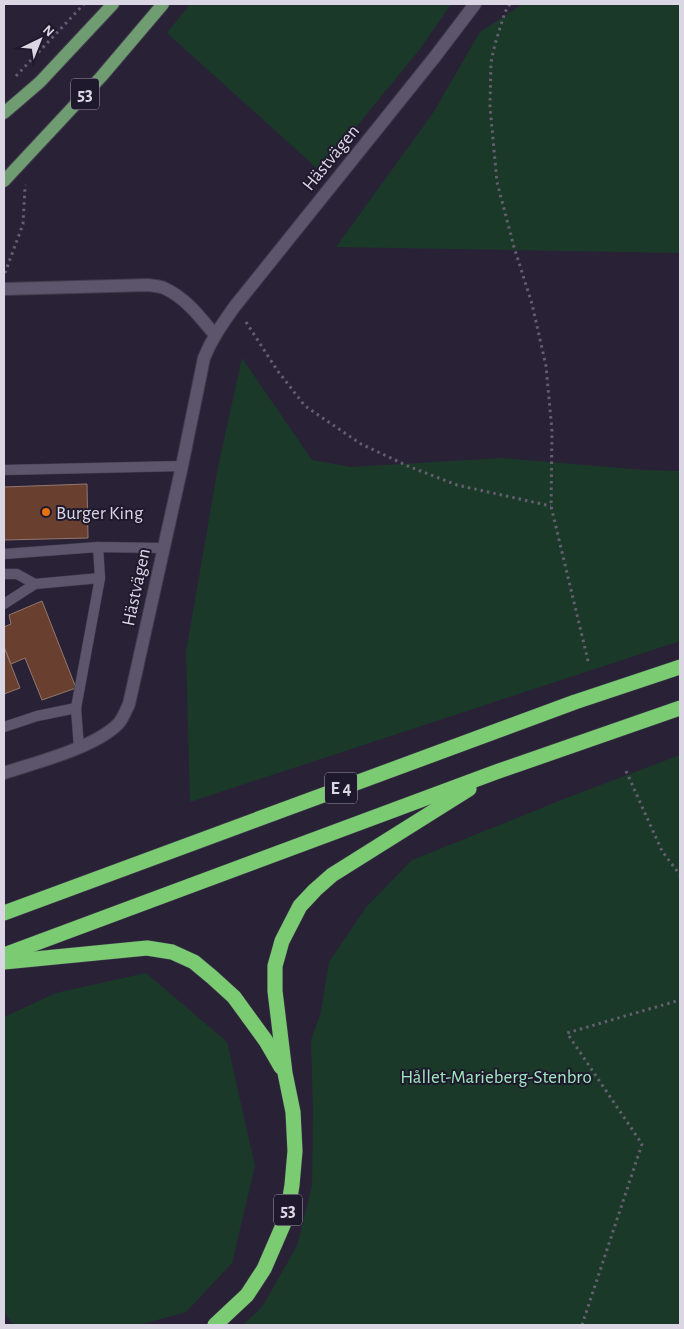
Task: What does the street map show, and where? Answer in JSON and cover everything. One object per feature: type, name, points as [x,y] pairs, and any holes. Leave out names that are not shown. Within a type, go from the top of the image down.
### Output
[{"type":"highway","name":"E 4","points":[[4,913],[575,702],[680,667]]},
{"type":"highway","name":"E 4","points":[[4,955],[496,772],[680,708]]},
{"type":"highway","points":[[285,1073],[275,992],[274,966],[282,941],[300,906],[332,875],[496,772]]},
{"type":"highway","name":"53","points":[[4,962],[147,948],[172,952],[194,962],[234,997],[266,1041],[285,1073],[293,1112],[295,1151],[288,1216],[264,1268],[247,1295],[215,1325]]},
{"type":"main road","name":"53","points":[[4,113],[40,82],[112,4]]},
{"type":"main road","name":"53","points":[[4,181],[102,77],[163,4]]},
{"type":"street","name":"Hästvägen","points":[[4,773],[79,748],[104,735],[120,723],[129,704],[204,358],[214,335],[475,4]]},
{"type":"street","points":[[4,289],[148,285],[163,287],[180,297],[196,312],[214,335]]},
{"type":"lane","points":[[4,470],[182,466]]},
{"type":"lane","points":[[79,748],[76,708],[100,578],[98,547]]},
{"type":"lane","points":[[4,554],[98,547],[163,548]]},
{"type":"lane","points":[[4,574],[17,574],[35,584]]},
{"type":"lane","points":[[4,604],[35,584],[100,578]]},
{"type":"lane","points":[[4,727],[37,716],[76,708]]},
{"type":"path","points":[[10,83],[84,4]]},
{"type":"path","points":[[510,4],[495,44],[491,62],[490,107],[498,182],[514,247],[532,304],[546,366],[552,430],[551,506],[589,665]]},
{"type":"path","points":[[4,277],[23,224],[25,188],[28,182]]},
{"type":"path","points":[[235,306],[305,406],[361,444],[410,467],[457,485],[551,506]]},
{"type":"path","points":[[626,771],[662,851],[680,875]]},
{"type":"path","points":[[582,1325],[642,1144],[567,1033],[680,1000]]},
{"type":"green space","points":[[190,4],[451,4],[420,49],[320,171],[167,33]]},
{"type":"green space","points":[[523,4],[680,4],[680,253],[336,247],[433,113],[480,32]]},
{"type":"green space","points":[[242,358],[312,460],[351,467],[502,458],[644,470],[680,471],[680,641],[190,802],[186,652],[218,467]]},
{"type":"green space","name":"Hållet-Marieberg-Stenbro","points":[[680,755],[680,1325],[243,1325],[262,1307],[297,1246],[312,1186],[313,1112],[311,1040],[321,1012],[329,962],[367,906],[412,860]]},
{"type":"green space","points":[[146,973],[227,1042],[255,1166],[232,1263],[186,1312],[139,1325],[14,1325],[4,1312],[4,1017],[56,993]]},
{"type":"building","name":"Burger King","points":[[87,484],[88,538],[4,540],[4,487]]},
{"type":"building","points":[[42,601],[76,688],[42,700],[25,658],[11,664],[4,647],[4,627],[11,624],[9,615]]},
{"type":"building","points":[[4,647],[20,688],[4,694]]},
{"type":"place","name":"Burger King","points":[[46,512]]}]
